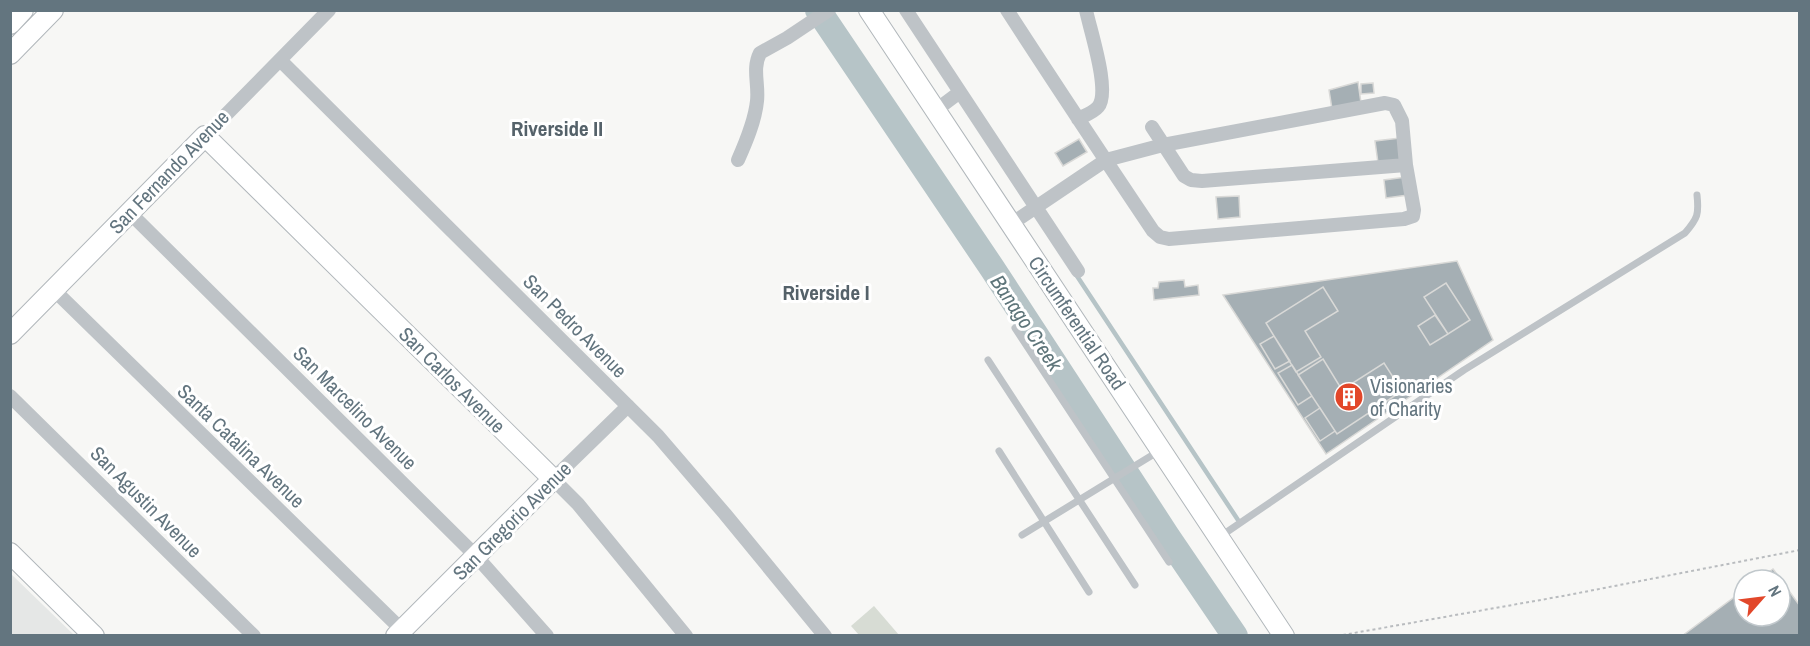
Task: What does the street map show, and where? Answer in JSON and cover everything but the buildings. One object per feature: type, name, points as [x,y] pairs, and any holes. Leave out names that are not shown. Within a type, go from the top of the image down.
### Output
[{"type":"street","points":[[10,24],[23,10]]},
{"type":"street","points":[[10,54],[53,10]]},
{"type":"street","name":"San Fernando Avenue","points":[[10,334],[328,10]]},
{"type":"street","name":"Circumferential Road","points":[[869,10],[951,99],[1026,213],[1161,449],[1284,636]]},
{"type":"street","points":[[906,10],[951,99],[1026,213],[1078,271]]},
{"type":"street","points":[[1007,10],[1078,119],[1106,160],[1153,231],[1160,237],[1169,239],[1404,219],[1413,216],[1414,210],[1406,165],[1402,121],[1394,105],[1385,103],[1163,144],[1106,160],[1026,213]]},
{"type":"street","points":[[1078,119],[1098,108],[1103,97],[1102,82],[1086,10]]},
{"type":"street","points":[[738,160],[751,126],[757,100],[755,67],[760,53],[824,14]]},
{"type":"street","name":"San Pedro Avenue","points":[[280,60],[628,405],[693,475],[825,636]]},
{"type":"street","points":[[1152,127],[1184,176],[1191,180],[1406,165]]},
{"type":"street","name":"San Carlos Avenue","points":[[205,136],[578,504],[686,636]]},
{"type":"street","name":"San Marcelino Avenue","points":[[130,213],[476,556],[547,636]]},
{"type":"street","name":"Santa Catalina Avenue","points":[[54,290],[399,633]]},
{"type":"street","name":"San Agustin Avenue","points":[[10,396],[254,636]]},
{"type":"street","name":"San Gregorio Avenue","points":[[399,633],[628,405]]},
{"type":"street","points":[[10,553],[94,636]]},
{"type":"lane","points":[[1219,537],[1464,370],[1685,232],[1699,212],[1697,195]]},
{"type":"lane","points":[[1016,328],[1116,476],[1169,562]]},
{"type":"lane","points":[[988,360],[1135,585]]},
{"type":"lane","points":[[1022,535],[1161,449]]},
{"type":"lane","points":[[999,451],[1089,592]]},
{"type":"path","points":[[1336,636],[1563,596],[1800,550]]},
{"type":"shaded area","points":[[11,574],[74,635],[11,635]]},
{"type":"shaded area","points":[[874,606],[899,635],[859,635],[851,626]]},
{"type":"waterway","name":"Banago Creek","points":[[818,10],[1235,636]]},
{"type":"waterway","points":[[1075,273],[1238,520]]},
{"type":"place","name":"Visionaries of Charity","points":[[1349,397]]},
{"type":"district","name":"Riverside II","points":[[557,129]]},
{"type":"district","name":"Riverside I","points":[[826,293]]}]
